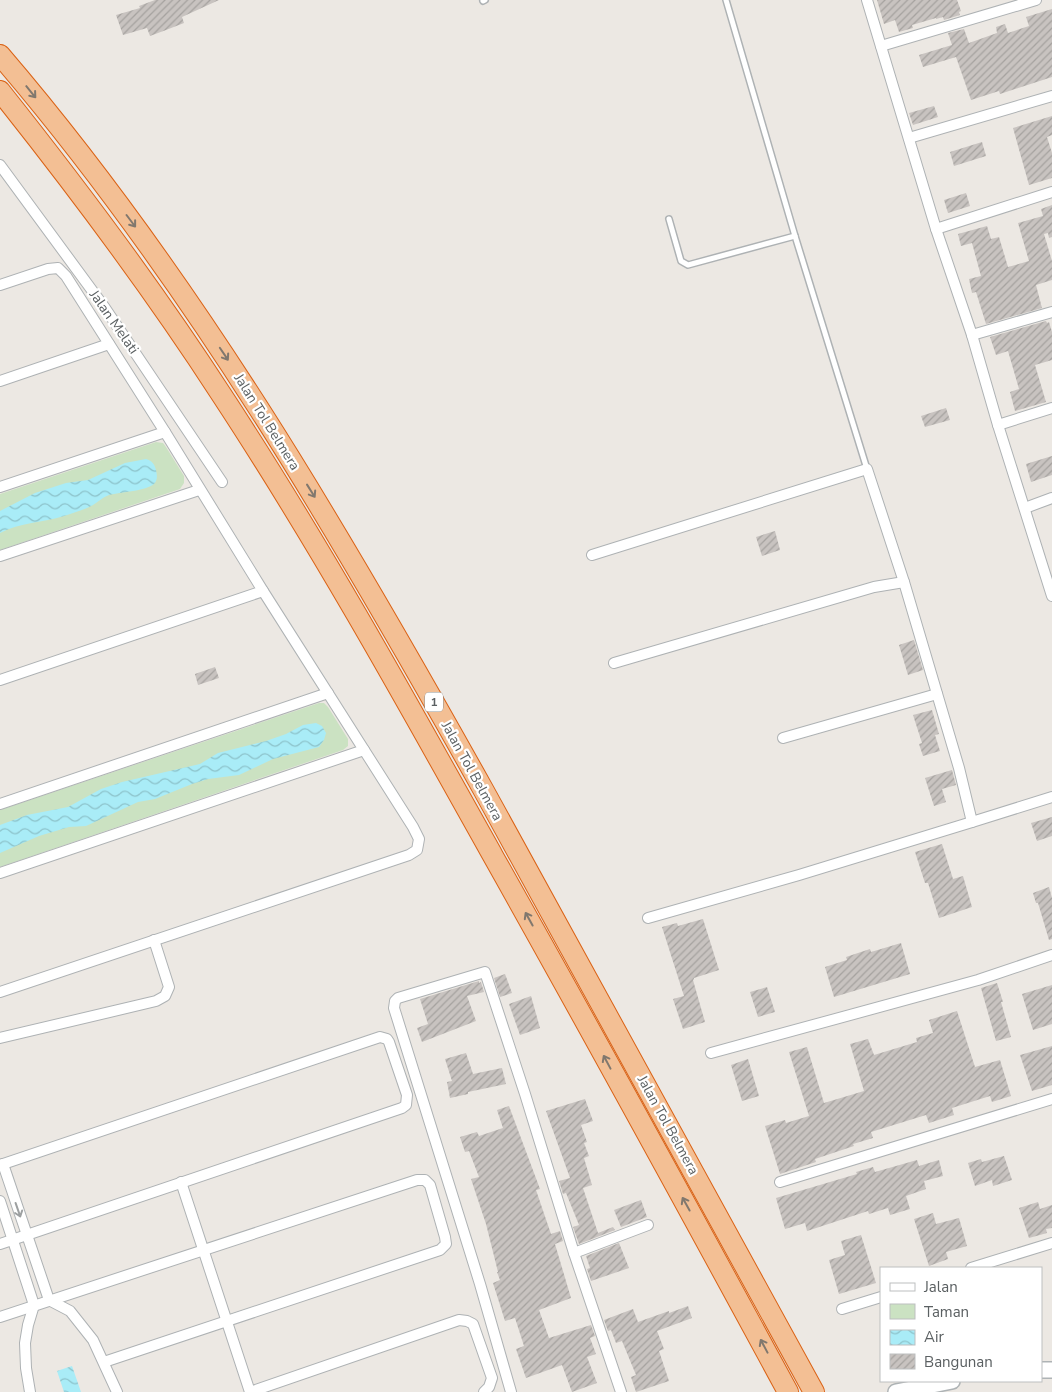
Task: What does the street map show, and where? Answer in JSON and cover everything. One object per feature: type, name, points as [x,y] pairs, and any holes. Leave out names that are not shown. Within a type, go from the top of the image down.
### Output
[{"type":"highway","name":"Jalan Tol Belmera","points":[[0,55],[64,133],[150,246],[232,367],[315,499],[455,739],[814,1392]]},
{"type":"highway","name":"Jalan Tol Belmera","points":[[0,91],[67,175],[154,295],[222,395],[333,574],[420,724],[573,998],[788,1392]]},
{"type":"main road","points":[[896,1392],[947,1382]]},
{"type":"street","points":[[867,0],[936,228],[972,335],[998,425],[1052,596]]},
{"type":"street","points":[[882,46],[1007,4],[1036,0]]},
{"type":"street","points":[[909,138],[1052,96]]},
{"type":"street","name":"Jalan Melati","points":[[0,165],[105,308],[222,482]]},
{"type":"street","points":[[936,228],[1052,192]]},
{"type":"street","points":[[0,286],[48,269],[58,268],[66,276],[418,839],[417,850],[409,855],[0,992]]},
{"type":"street","points":[[972,335],[1052,312]]},
{"type":"street","points":[[0,381],[109,344]]},
{"type":"street","points":[[998,425],[1052,408]]},
{"type":"street","points":[[0,487],[165,432]]},
{"type":"street","points":[[592,555],[867,469],[904,582],[959,768],[972,822]]},
{"type":"street","points":[[0,556],[199,490]]},
{"type":"street","points":[[1025,508],[1052,498]]},
{"type":"street","points":[[614,663],[874,587],[904,582]]},
{"type":"street","points":[[0,680],[262,592]]},
{"type":"street","points":[[0,804],[328,693]]},
{"type":"street","points":[[783,738],[937,694]]},
{"type":"street","points":[[0,873],[364,750]]},
{"type":"street","points":[[648,918],[799,875],[1052,797]]},
{"type":"street","points":[[0,1036],[156,1000],[165,996],[169,987],[154,940]]},
{"type":"street","points":[[711,1053],[978,980],[1052,955]]},
{"type":"street","points":[[511,1392],[480,1284],[394,1008],[396,1000],[485,972],[574,1253],[621,1392]]},
{"type":"street","points":[[0,1244],[12,1239],[27,1235],[180,1182],[402,1108],[406,1104],[407,1094],[387,1038],[380,1037],[1,1165],[27,1235],[49,1300],[70,1311],[93,1340],[117,1392]]},
{"type":"street","points":[[780,1182],[1052,1099]]},
{"type":"street","points":[[0,1317],[417,1180],[426,1180],[430,1185],[445,1237],[446,1244],[440,1250],[104,1362]]},
{"type":"street","points":[[180,1182],[250,1392],[458,1320],[473,1324],[492,1378],[489,1387],[484,1392]]},
{"type":"street","points":[[0,1201],[34,1305],[25,1344],[27,1391]]},
{"type":"street","points":[[574,1253],[648,1225]]},
{"type":"street","points":[[974,1267],[1052,1242]]},
{"type":"street","points":[[842,1309],[880,1297]]},
{"type":"lane","points":[[726,0],[867,469]]},
{"type":"lane","points":[[669,218],[681,261],[688,265],[796,236]]},
{"type":"green space","points":[[156,442],[163,443],[184,476],[184,483],[180,489],[0,550],[0,494]]},
{"type":"green space","points":[[319,703],[324,703],[328,707],[348,739],[348,746],[343,750],[0,867],[0,810]]},
{"type":"water","points":[[146,459],[154,464],[157,477],[154,484],[139,490],[109,495],[93,505],[78,511],[15,527],[0,533],[0,511],[35,493],[66,483],[88,480],[125,463]]},
{"type":"water","points":[[316,723],[322,726],[326,733],[319,747],[273,759],[239,775],[208,779],[192,784],[155,799],[138,802],[86,826],[69,827],[39,836],[0,853],[0,825],[27,815],[68,807],[101,789],[122,782],[200,764],[218,753],[266,741],[286,734],[303,725]]},
{"type":"water","points":[[72,1366],[81,1392],[64,1392],[57,1371]]},
{"type":"building","points":[[155,0],[219,0],[182,17],[184,23],[150,36],[147,28],[123,35],[116,15],[140,8],[139,6]]},
{"type":"building","points":[[877,0],[957,0],[961,11],[959,12],[960,15],[944,20],[943,17],[936,18],[912,25],[913,28],[899,32],[895,20],[884,24]]},
{"type":"building","points":[[1052,9],[1052,77],[1000,94],[999,91],[971,100],[956,57],[923,67],[919,55],[952,45],[948,33],[964,29],[969,43],[997,33],[996,27],[1005,24],[1008,33],[1029,26],[1026,17]]},
{"type":"building","points":[[934,106],[938,117],[913,125],[909,113]]},
{"type":"building","points":[[1052,116],[1052,135],[1047,137],[1052,153],[1052,178],[1029,185],[1013,128]]},
{"type":"building","points":[[982,142],[986,156],[954,166],[950,152]]},
{"type":"building","points":[[966,193],[970,206],[948,213],[944,200]]},
{"type":"building","points":[[1052,205],[1052,237],[1049,238],[1048,233],[1044,234],[1052,261],[1052,280],[1036,285],[1042,308],[986,324],[976,292],[972,293],[969,279],[981,276],[972,243],[961,246],[958,234],[987,226],[991,239],[999,237],[1008,267],[1029,261],[1018,223],[1043,216],[1041,209]]},
{"type":"building","points":[[1046,321],[1047,323],[1049,322],[1052,332],[1052,360],[1035,365],[1046,402],[1015,411],[1010,392],[1019,389],[1008,351],[996,355],[990,337]]},
{"type":"building","points":[[946,408],[950,420],[925,427],[921,416]]},
{"type":"building","points":[[1052,456],[1052,475],[1031,482],[1026,464]]},
{"type":"building","points":[[775,531],[780,550],[762,556],[756,537]]},
{"type":"building","points":[[914,640],[923,670],[908,675],[899,645]]},
{"type":"building","points":[[215,667],[219,678],[198,685],[195,674]]},
{"type":"building","points":[[932,710],[939,734],[935,735],[940,751],[923,756],[919,744],[922,743],[913,715]]},
{"type":"building","points":[[952,770],[956,785],[942,789],[946,802],[934,806],[925,778]]},
{"type":"building","points":[[1052,817],[1052,836],[1037,841],[1031,823]]},
{"type":"building","points":[[942,844],[953,879],[963,876],[972,907],[939,918],[928,883],[925,883],[915,852]]},
{"type":"building","points":[[1049,887],[1052,898],[1052,939],[1049,940],[1038,903],[1036,903],[1033,893]]},
{"type":"building","points":[[703,919],[719,970],[694,978],[705,1022],[683,1029],[673,999],[684,996],[662,927],[677,923],[678,926]]},
{"type":"building","points":[[901,943],[910,974],[834,997],[825,967],[847,960],[846,957],[870,949],[871,952]]},
{"type":"building","points":[[505,974],[512,993],[500,997],[494,978]]},
{"type":"building","points":[[479,981],[484,992],[467,996],[476,1021],[422,1042],[417,1028],[428,1024],[420,999]]},
{"type":"building","points":[[997,983],[1011,1037],[996,1041],[981,988]]},
{"type":"building","points":[[1052,985],[1052,1024],[1033,1030],[1022,994]]},
{"type":"building","points":[[767,987],[775,1012],[758,1017],[750,992]]},
{"type":"building","points":[[531,996],[540,1028],[520,1035],[509,1004]]},
{"type":"building","points":[[957,1011],[975,1067],[1000,1060],[1011,1096],[992,1102],[990,1096],[952,1108],[954,1115],[929,1123],[926,1115],[871,1132],[873,1138],[815,1159],[816,1162],[780,1174],[765,1126],[785,1120],[786,1123],[809,1116],[789,1052],[807,1047],[824,1103],[864,1091],[850,1044],[868,1039],[874,1055],[917,1042],[916,1038],[933,1033],[929,1020]]},
{"type":"building","points":[[1052,1046],[1052,1085],[1032,1091],[1020,1055]]},
{"type":"building","points":[[466,1053],[473,1074],[502,1068],[506,1084],[450,1098],[447,1082],[452,1081],[445,1059]]},
{"type":"building","points":[[748,1059],[759,1096],[742,1101],[731,1065]]},
{"type":"building","points":[[585,1099],[593,1121],[581,1125],[587,1142],[584,1143],[589,1156],[584,1158],[592,1185],[583,1188],[598,1233],[613,1227],[615,1230],[579,1244],[573,1227],[579,1225],[566,1193],[563,1194],[559,1181],[570,1178],[546,1111]]},
{"type":"building","points":[[509,1106],[540,1189],[536,1190],[551,1234],[560,1231],[563,1241],[555,1244],[571,1298],[539,1310],[549,1338],[591,1325],[595,1336],[590,1338],[596,1354],[587,1357],[597,1383],[572,1392],[562,1365],[526,1378],[516,1349],[524,1346],[515,1318],[505,1321],[493,1283],[500,1280],[486,1224],[471,1179],[479,1177],[469,1151],[465,1152],[460,1137],[477,1132],[479,1136],[503,1128],[497,1110]]},
{"type":"building","points":[[1004,1156],[1012,1180],[993,1186],[992,1180],[975,1186],[968,1163],[981,1159],[982,1162]]},
{"type":"building","points":[[917,1160],[919,1166],[939,1160],[943,1176],[924,1181],[926,1189],[906,1196],[910,1209],[890,1215],[888,1208],[869,1214],[868,1211],[807,1231],[805,1223],[785,1229],[776,1198],[857,1174],[856,1172],[873,1167],[875,1172]]},
{"type":"building","points":[[641,1200],[647,1217],[621,1227],[614,1210]]},
{"type":"building","points":[[1038,1202],[1040,1209],[1052,1205],[1052,1228],[1046,1229],[1047,1233],[1029,1238],[1019,1208]]},
{"type":"building","points":[[933,1213],[936,1224],[959,1218],[967,1246],[946,1252],[948,1259],[929,1266],[914,1219]]},
{"type":"building","points":[[861,1235],[876,1283],[839,1294],[829,1260],[845,1255],[841,1241]]},
{"type":"building","points":[[619,1243],[629,1268],[591,1281],[587,1269],[590,1268],[586,1256]]},
{"type":"building","points":[[688,1306],[692,1318],[657,1331],[664,1349],[659,1351],[669,1381],[636,1392],[631,1377],[636,1375],[622,1341],[616,1343],[611,1330],[608,1331],[604,1320],[633,1309],[638,1322]]}]
